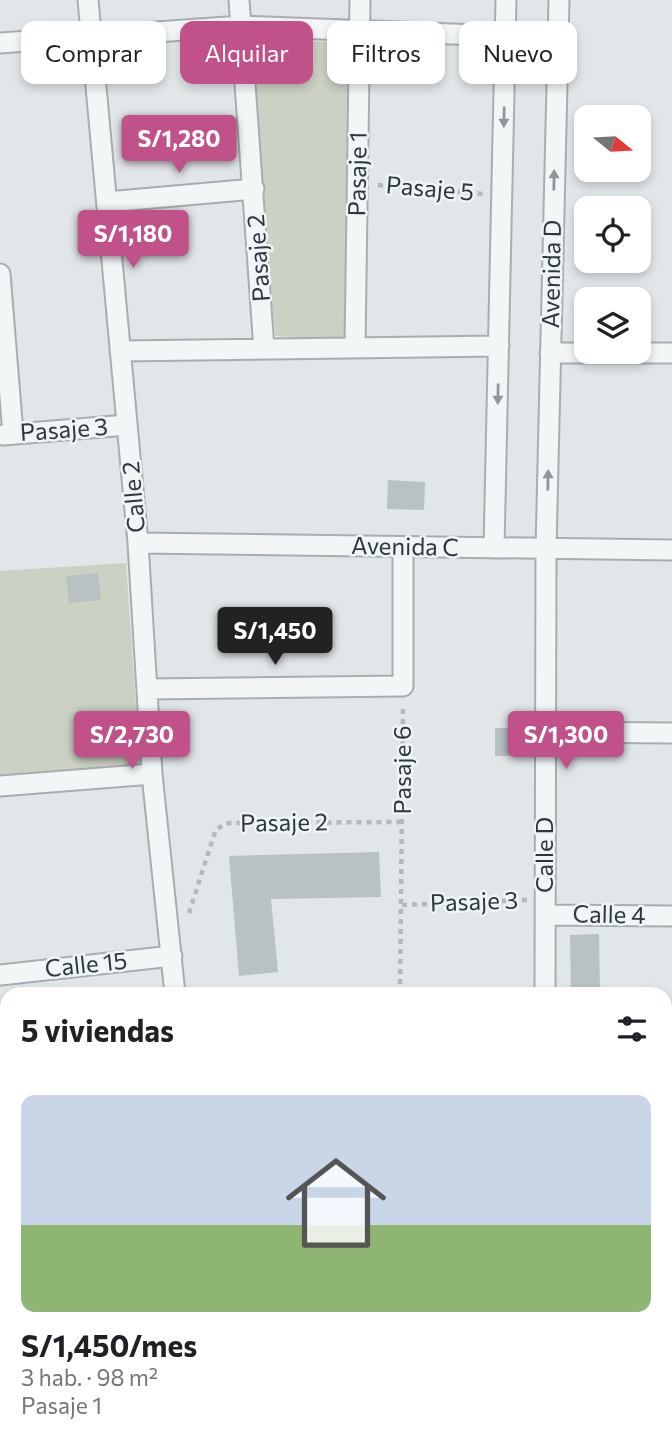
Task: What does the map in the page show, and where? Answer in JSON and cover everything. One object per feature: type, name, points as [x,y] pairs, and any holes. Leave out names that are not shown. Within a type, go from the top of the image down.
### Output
[{"type":"street","name":"Calle 2","points":[[88,0],[90,21]]},
{"type":"street","name":"Pasaje 2","points":[[239,0],[241,21]]},
{"type":"street","name":"Pasaje 1","points":[[360,0],[360,21]]},
{"type":"street","points":[[505,21],[506,0]]},
{"type":"street","name":"Avenida D","points":[[546,549],[559,0]]},
{"type":"street","points":[[0,43],[21,42]]},
{"type":"street","name":"Calle 2","points":[[96,84],[138,543],[152,774],[174,987]]},
{"type":"street","name":"Pasaje 2","points":[[246,84],[264,349]]},
{"type":"street","name":"Pasaje 1","points":[[355,348],[359,84]]},
{"type":"street","points":[[494,548],[504,84]]},
{"type":"street","points":[[107,202],[254,189]]},
{"type":"street","points":[[0,274],[6,434]]},
{"type":"street","points":[[120,351],[499,346]]},
{"type":"street","points":[[550,353],[672,354]]},
{"type":"street","name":"Pasaje 3","points":[[6,434],[127,425]]},
{"type":"street","name":"Avenida C","points":[[138,543],[672,551]]},
{"type":"street","points":[[147,688],[403,686],[404,547]]},
{"type":"street","name":"Calle D","points":[[545,987],[546,549]]},
{"type":"street","points":[[546,732],[672,733]]},
{"type":"street","points":[[0,786],[152,774]]},
{"type":"street","name":"Calle 4","points":[[545,907],[672,916]]},
{"type":"street","name":"Calle 15","points":[[0,975],[172,956]]},
{"type":"path","name":"Pasaje 5","points":[[358,184],[502,195]]},
{"type":"path","name":"Pasaje 6","points":[[400,987],[403,686]]},
{"type":"path","name":"Pasaje 2","points":[[185,924],[216,829],[229,823],[402,822]]},
{"type":"path","name":"Pasaje 3","points":[[402,905],[545,907]]},
{"type":"shaded area","points":[[313,42],[327,42],[327,84],[347,84],[348,340],[275,336],[254,84],[313,84]]},
{"type":"shaded area","points":[[126,563],[140,765],[0,776],[0,571]]},
{"type":"building","points":[[388,480],[425,482],[424,510],[387,509]]},
{"type":"building","points":[[98,573],[101,600],[69,603],[66,576]]},
{"type":"building","points":[[495,728],[526,728],[526,756],[495,756]]},
{"type":"building","points":[[379,852],[381,897],[271,899],[278,972],[239,976],[229,856]]},
{"type":"building","points":[[599,934],[600,987],[571,987],[570,935]]}]
